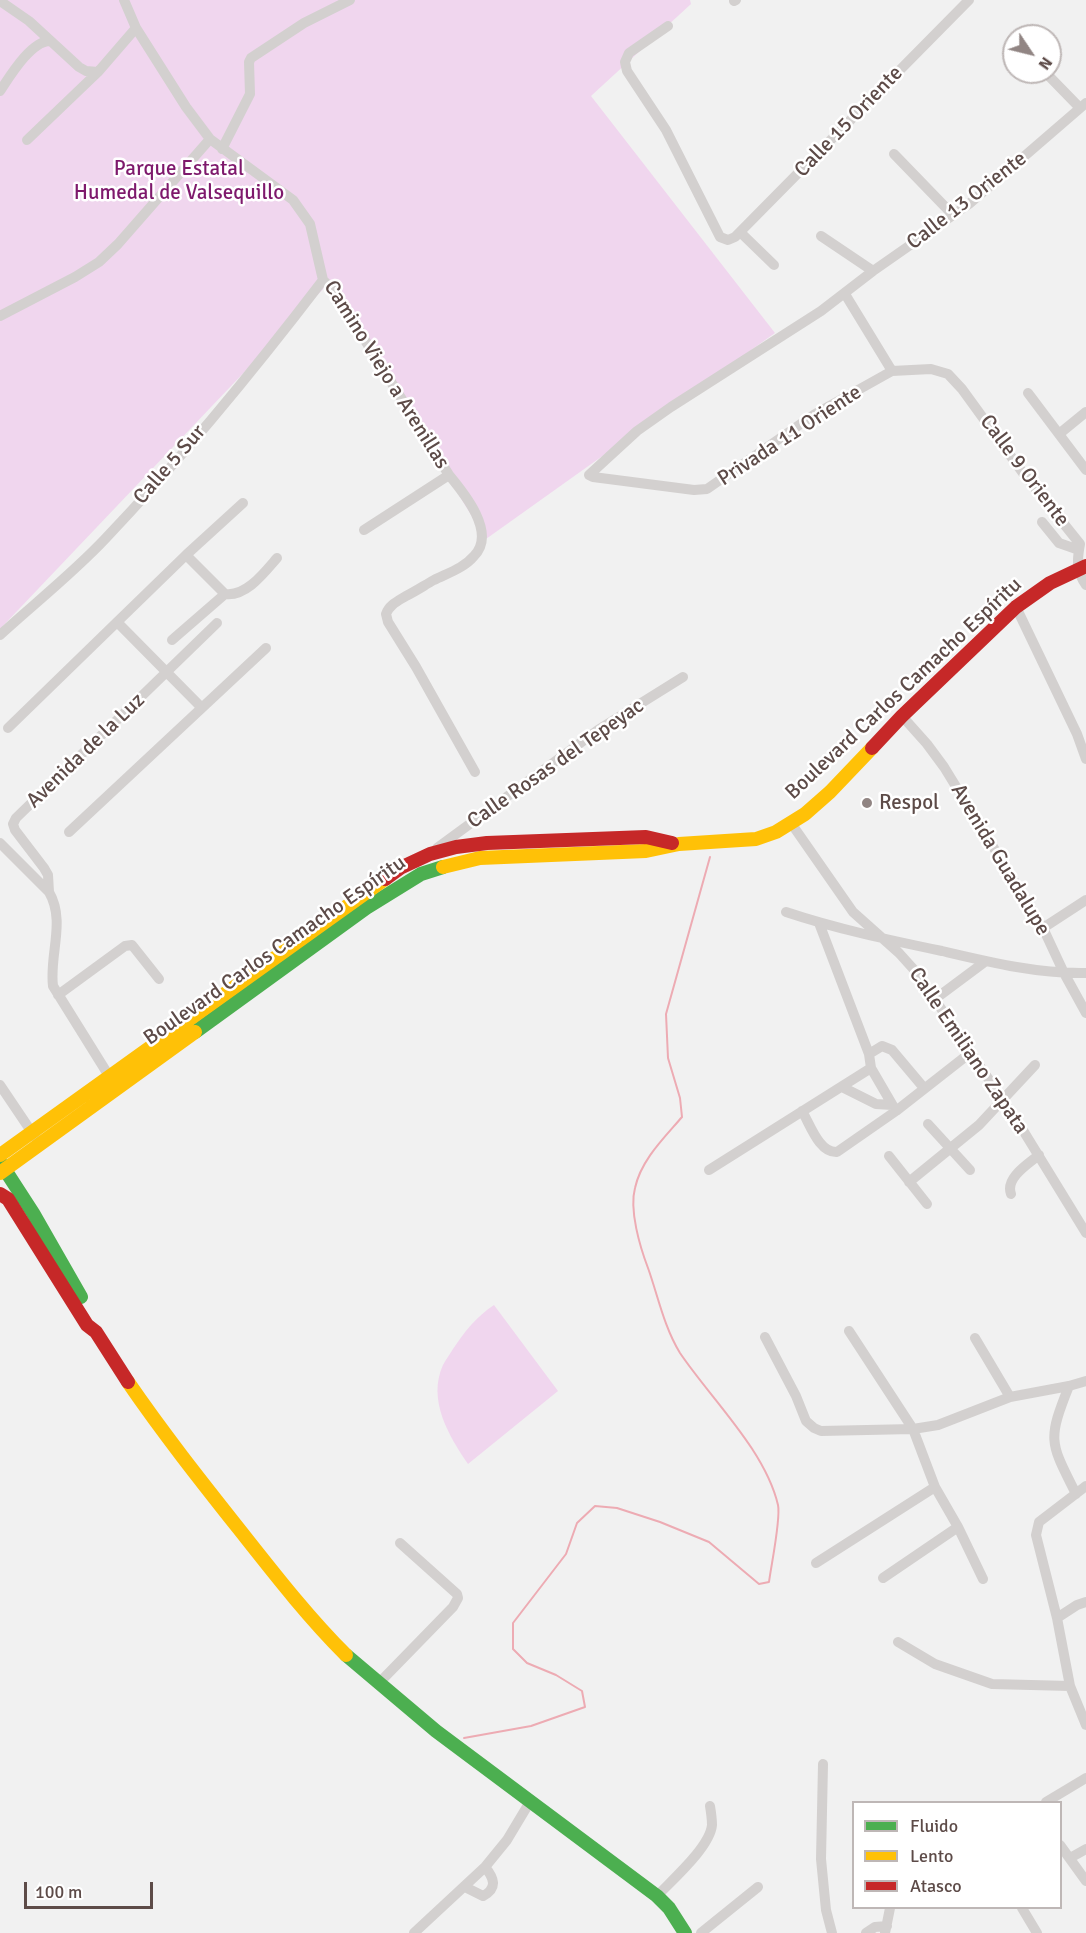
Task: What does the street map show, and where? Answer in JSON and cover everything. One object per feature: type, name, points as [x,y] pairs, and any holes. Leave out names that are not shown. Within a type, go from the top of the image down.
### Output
[{"type":"main road","name":"Boulevard Carlos Camacho Espíritu","points":[[2,1168],[40,1144],[349,921],[421,874],[480,858],[646,851],[679,844],[756,839],[776,832],[792,823],[830,792],[902,716],[1016,607],[1050,583],[1082,567]]},
{"type":"main road","name":"Boulevard Carlos Camacho Espíritu","points":[[0,1155],[392,874],[430,854],[477,844],[544,840],[646,837],[679,844]]},
{"type":"main road","points":[[2,1168],[16,1186],[94,1321],[96,1332]]},
{"type":"main road","points":[[16,1186],[1,1194],[8,1199],[87,1325],[96,1332],[131,1388],[195,1475],[301,1607],[346,1655],[378,1684],[657,1896],[669,1908],[685,1933]]},
{"type":"street","name":"Camino Viejo a Arenillas","points":[[124,0],[136,28],[186,107],[210,139],[293,200],[306,216],[310,224],[323,280],[335,292],[449,475],[467,496],[482,534],[480,549],[472,559],[391,606],[386,614],[388,622],[475,772]]},
{"type":"street","points":[[222,149],[250,94],[249,62],[251,58],[304,23],[350,0]]},
{"type":"street","name":"Calle 15 Oriente","points":[[668,26],[629,53],[625,62],[627,70],[666,130],[720,237],[728,240],[740,232],[969,0]]},
{"type":"street","points":[[0,1],[29,21],[79,67],[86,71],[98,72]]},
{"type":"street","points":[[27,140],[98,72],[136,28]]},
{"type":"street","points":[[0,91],[20,63],[37,45],[50,41]]},
{"type":"street","points":[[1058,84],[1083,106]]},
{"type":"street","name":"Calle 13 Oriente","points":[[589,473],[663,413],[845,294],[989,189],[1083,106]]},
{"type":"street","points":[[0,316],[75,278],[99,262],[118,244],[210,139]]},
{"type":"street","points":[[894,154],[953,215]]},
{"type":"street","points":[[740,232],[774,265]]},
{"type":"street","points":[[821,236],[873,272]]},
{"type":"street","name":"Calle 5 Sur","points":[[0,635],[104,540],[253,370],[323,280]]},
{"type":"street","points":[[845,294],[892,371]]},
{"type":"street","name":"Privada 11 Oriente","points":[[589,473],[590,477],[694,490],[707,489],[815,414],[892,371],[931,369],[941,371],[953,379]]},
{"type":"street","name":"Calle 9 Oriente","points":[[953,379],[1082,544],[1082,567]]},
{"type":"street","points":[[1028,393],[1086,471]]},
{"type":"street","points":[[1059,434],[1086,412]]},
{"type":"street","points":[[364,530],[449,475]]},
{"type":"street","points":[[8,728],[186,555],[243,503]]},
{"type":"street","points":[[1042,522],[1059,543],[1082,544]]},
{"type":"street","points":[[186,555],[225,594],[232,595],[241,592],[277,558]]},
{"type":"street","points":[[1082,567],[1086,585]]},
{"type":"street","points":[[172,640],[225,594]]},
{"type":"street","points":[[1016,607],[1077,734],[1086,759]]},
{"type":"street","points":[[117,622],[202,708]]},
{"type":"street","name":"Avenida de la Luz","points":[[58,995],[52,974],[57,917],[49,892],[48,875],[15,830],[16,818],[217,623]]},
{"type":"street","points":[[69,832],[266,648]]},
{"type":"street","name":"Calle Rosas del Tepeyac","points":[[430,854],[598,729],[683,677]]},
{"type":"street","name":"Avenida Guadalupe","points":[[902,716],[944,767],[1043,928],[1064,974],[1086,1013]]},
{"type":"street","name":"Calle Emiliano Zapata","points":[[792,823],[853,912],[917,973],[1039,1155],[1086,1233]]},
{"type":"street","points":[[0,843],[49,892]]},
{"type":"street","points":[[1043,928],[1086,900]]},
{"type":"street","points":[[786,912],[883,939],[986,961],[1064,974],[1086,973]]},
{"type":"street","points":[[819,923],[869,1054],[871,1068],[894,1108]]},
{"type":"street","points":[[109,1076],[58,995],[125,946],[132,945],[136,948],[159,979]]},
{"type":"street","points":[[935,999],[986,961]]},
{"type":"street","points":[[869,1054],[882,1046],[892,1050],[924,1088]]},
{"type":"street","points":[[802,1111],[823,1147],[833,1152],[842,1150],[894,1108],[970,1053]]},
{"type":"street","points":[[909,1182],[979,1125],[1035,1065]]},
{"type":"street","points":[[709,1170],[871,1068]]},
{"type":"street","points":[[0,1085],[40,1144]]},
{"type":"street","points":[[842,1087],[863,1099],[894,1108]]},
{"type":"street","points":[[928,1124],[970,1170]]},
{"type":"street","points":[[1011,1194],[1009,1186],[1013,1178],[1039,1155]]},
{"type":"street","points":[[890,1156],[927,1204]]},
{"type":"street","points":[[849,1330],[913,1429],[935,1486],[958,1527],[982,1579]]},
{"type":"street","points":[[765,1337],[796,1396],[806,1421],[814,1428],[828,1431],[913,1429],[938,1425],[1010,1396],[1086,1381]]},
{"type":"street","points":[[975,1338],[1010,1396]]},
{"type":"street","points":[[1069,1386],[1055,1421],[1053,1435],[1058,1459],[1076,1494]]},
{"type":"street","points":[[816,1563],[935,1486]]},
{"type":"street","points":[[1086,1486],[1044,1518],[1037,1526],[1036,1535],[1057,1618],[1070,1686],[1086,1725]]},
{"type":"street","points":[[883,1578],[958,1527]]},
{"type":"street","points":[[378,1684],[457,1602],[457,1594],[400,1543]]},
{"type":"street","points":[[1057,1618],[1086,1602]]},
{"type":"street","points":[[898,1642],[934,1664],[992,1684],[1070,1686]]},
{"type":"street","points":[[823,1764],[820,1859],[826,1910],[832,1933]]},
{"type":"street","points":[[1049,1801],[1086,1778]]},
{"type":"street","points":[[414,1933],[485,1867],[507,1840],[531,1800]]},
{"type":"street","points":[[657,1896],[708,1838],[712,1827],[710,1806]]},
{"type":"street","points":[[1062,1848],[1086,1881]]},
{"type":"street","points":[[1070,1858],[1086,1849]]},
{"type":"street","points":[[465,1887],[483,1896],[490,1892],[494,1887],[493,1878],[485,1867]]},
{"type":"street","points":[[701,1933],[758,1887]]},
{"type":"street","points":[[866,1933],[875,1926],[886,1930],[890,1909]]},
{"type":"street","points":[[1023,1909],[1037,1933]]},
{"type":"green space","name":"Parque Estatal Humedal de Valsequillo","points":[[0,0],[690,0],[691,4],[591,96],[775,333],[486,539],[328,284],[0,629]]},
{"type":"green space","points":[[494,1305],[558,1391],[468,1464],[442,1417],[437,1391],[439,1378],[444,1363],[462,1336],[476,1319]]},
{"type":"waterway","points":[[464,1738],[531,1726],[585,1707],[582,1691],[556,1675],[527,1663],[513,1649],[513,1623],[566,1554],[577,1523],[595,1506],[617,1508],[709,1542],[759,1584],[769,1582],[779,1512],[771,1485],[749,1445],[674,1343],[642,1250],[633,1207],[635,1188],[642,1168],[682,1117],[680,1098],[668,1058],[666,1014],[710,857]]},
{"type":"traffic: fast","points":[[195,1032],[366,908],[421,874],[443,867]]},
{"type":"traffic: fast","points":[[0,1162],[33,1213],[81,1297]]},
{"type":"traffic: fast","points":[[346,1655],[436,1731],[657,1896],[669,1908],[685,1933]]},
{"type":"traffic: slow","points":[[443,867],[480,858],[646,851],[679,844],[756,839],[776,832],[805,814],[830,792],[872,748]]},
{"type":"traffic: slow","points":[[0,1155],[385,879]]},
{"type":"traffic: slow","points":[[0,1173],[195,1032]]},
{"type":"traffic: slow","points":[[128,1382],[182,1457],[265,1561],[346,1655]]},
{"type":"traffic: jam","points":[[872,748],[902,716],[1016,607],[1050,583],[1086,566]]},
{"type":"traffic: jam","points":[[385,879],[400,868],[430,854],[456,847],[487,843],[646,837],[672,843]]},
{"type":"traffic: jam","points":[[0,1194],[8,1199],[87,1325],[96,1332],[128,1382]]},
{"type":"place","name":"Respol","points":[[867,803]]}]
